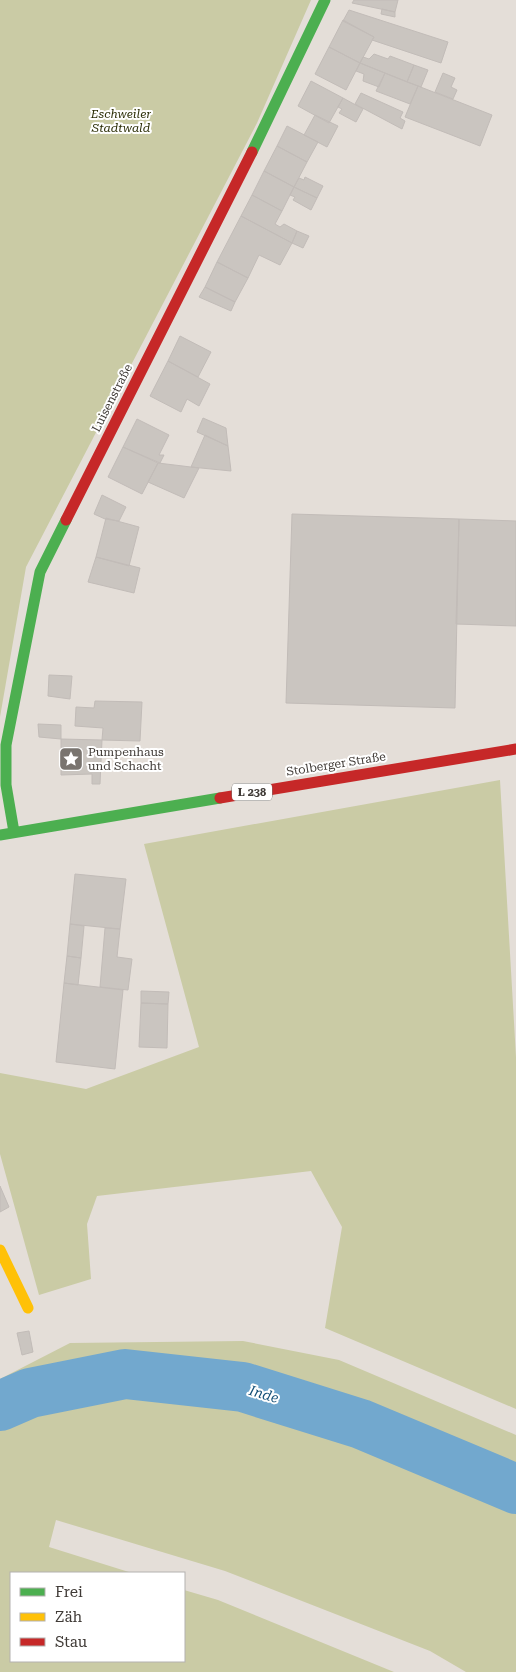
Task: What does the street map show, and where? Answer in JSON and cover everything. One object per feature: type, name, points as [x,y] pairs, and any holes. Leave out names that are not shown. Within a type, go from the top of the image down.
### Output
[{"type":"street","name":"Luisenstraße","points":[[14,832],[6,785],[6,745],[40,572],[264,131],[325,0]]},
{"type":"street","name":"Stolberger Straße","points":[[14,832],[516,749]]},
{"type":"street","name":"L 238","points":[[0,835],[14,832]]},
{"type":"street","points":[[0,1250],[28,1308]]},
{"type":"green space","name":"Eschweiler Stadtwald","points":[[0,0],[311,0],[257,123],[26,567],[0,717]]},
{"type":"green space","points":[[500,780],[516,1057],[516,1409],[325,1328],[342,1227],[311,1171],[97,1196],[87,1224],[91,1279],[39,1295],[0,1154],[0,1073],[86,1089],[199,1047],[144,844]]},
{"type":"green space","points":[[243,1341],[339,1360],[516,1435],[516,1672],[466,1672],[430,1651],[225,1571],[56,1520],[49,1547],[129,1572],[10,1572],[10,1662],[185,1662],[185,1590],[218,1600],[394,1672],[0,1672],[0,1379],[70,1343]]},
{"type":"building","points":[[354,0],[398,0],[395,12],[352,3]]},
{"type":"building","points":[[382,9],[395,12],[395,17],[381,14]]},
{"type":"building","points":[[349,10],[448,42],[441,63],[372,40],[374,37],[343,21]]},
{"type":"building","points":[[343,20],[374,37],[360,63],[329,47]]},
{"type":"building","points":[[329,47],[360,63],[346,90],[315,74]]},
{"type":"building","points":[[374,54],[388,59],[390,56],[414,65],[407,82],[360,63],[363,57],[369,59]]},
{"type":"building","points":[[360,63],[385,73],[379,87],[363,81],[364,74],[356,71]]},
{"type":"building","points":[[414,65],[428,70],[421,87],[407,82]]},
{"type":"building","points":[[385,73],[418,86],[410,104],[376,91]]},
{"type":"building","points":[[443,73],[455,78],[451,87],[457,90],[453,99],[435,92]]},
{"type":"building","points":[[311,81],[343,98],[329,123],[298,106]]},
{"type":"building","points":[[418,86],[492,115],[480,146],[405,117]]},
{"type":"building","points":[[361,93],[403,112],[400,118],[405,121],[402,129],[355,104]]},
{"type":"building","points":[[343,98],[363,109],[356,122],[339,113],[342,109],[338,107]]},
{"type":"building","points":[[315,115],[338,126],[327,147],[304,135]]},
{"type":"building","points":[[287,126],[318,142],[307,162],[277,146]]},
{"type":"building","points":[[277,146],[307,162],[294,187],[264,171]]},
{"type":"building","points":[[264,171],[294,187],[282,211],[252,195]]},
{"type":"building","points":[[305,177],[323,186],[317,198],[294,187],[299,178],[304,180]]},
{"type":"building","points":[[294,187],[317,198],[311,210],[293,200],[295,197],[290,195]]},
{"type":"building","points":[[252,195],[282,211],[275,224],[280,227],[284,224],[297,231],[292,243],[241,216]]},
{"type":"building","points":[[241,216],[292,243],[280,265],[259,255],[248,278],[217,262]]},
{"type":"building","points":[[297,231],[309,236],[303,248],[292,243]]},
{"type":"building","points":[[217,262],[248,278],[235,302],[205,287]]},
{"type":"building","points":[[205,287],[235,302],[231,311],[199,297]]},
{"type":"building","points":[[180,336],[211,352],[198,377],[168,361]]},
{"type":"building","points":[[168,361],[210,384],[199,406],[187,399],[181,412],[150,396]]},
{"type":"building","points":[[203,418],[226,428],[228,446],[197,432]]},
{"type":"building","points":[[137,419],[169,435],[159,455],[164,455],[160,463],[123,447]]},
{"type":"building","points":[[205,435],[228,446],[231,471],[191,467]]},
{"type":"building","points":[[123,447],[158,463],[142,494],[108,477]]},
{"type":"building","points":[[158,463],[199,468],[184,498],[148,482]]},
{"type":"building","points":[[102,495],[126,507],[119,521],[105,519],[94,514]]},
{"type":"building","points":[[292,514],[459,519],[455,708],[286,703]]},
{"type":"building","points":[[106,518],[139,527],[129,566],[96,557]]},
{"type":"building","points":[[459,519],[516,521],[516,626],[456,624]]},
{"type":"building","points":[[96,557],[140,568],[134,593],[88,582]]},
{"type":"building","points":[[49,675],[72,676],[70,699],[48,696]]},
{"type":"building","points":[[95,701],[142,702],[140,741],[102,740],[103,728],[75,726],[76,707],[94,708]]},
{"type":"building","points":[[38,724],[61,725],[61,739],[39,737]]},
{"type":"building","points":[[61,739],[102,740],[100,784],[92,784],[92,774],[61,775]]},
{"type":"building","points":[[75,874],[126,879],[120,929],[70,924]]},
{"type":"building","points":[[70,924],[84,926],[81,958],[67,956]]},
{"type":"building","points":[[105,928],[120,929],[117,957],[132,959],[128,990],[100,987]]},
{"type":"building","points":[[67,956],[81,958],[78,985],[64,983]]},
{"type":"building","points":[[64,983],[123,990],[115,1069],[56,1062]]},
{"type":"building","points":[[141,991],[169,992],[168,1004],[141,1003]]},
{"type":"building","points":[[141,1003],[168,1004],[167,1048],[139,1047]]},
{"type":"building","points":[[0,1186],[9,1207],[0,1212]]},
{"type":"building","points":[[29,1331],[33,1352],[22,1355],[17,1333]]},
{"type":"waterway","name":"Inde","points":[[0,1406],[30,1393],[125,1374],[243,1387],[361,1424],[516,1489]]},
{"type":"traffic: fast","points":[[252,152],[325,0]]},
{"type":"traffic: fast","points":[[14,832],[6,785],[6,745],[40,572],[66,520]]},
{"type":"traffic: fast","points":[[0,835],[220,798]]},
{"type":"traffic: slow","points":[[0,1250],[28,1308]]},
{"type":"traffic: jam","points":[[66,520],[252,152]]},
{"type":"traffic: jam","points":[[220,798],[516,749]]},
{"type":"place","name":"Pumpenhaus und Schacht","points":[[71,759]]}]
